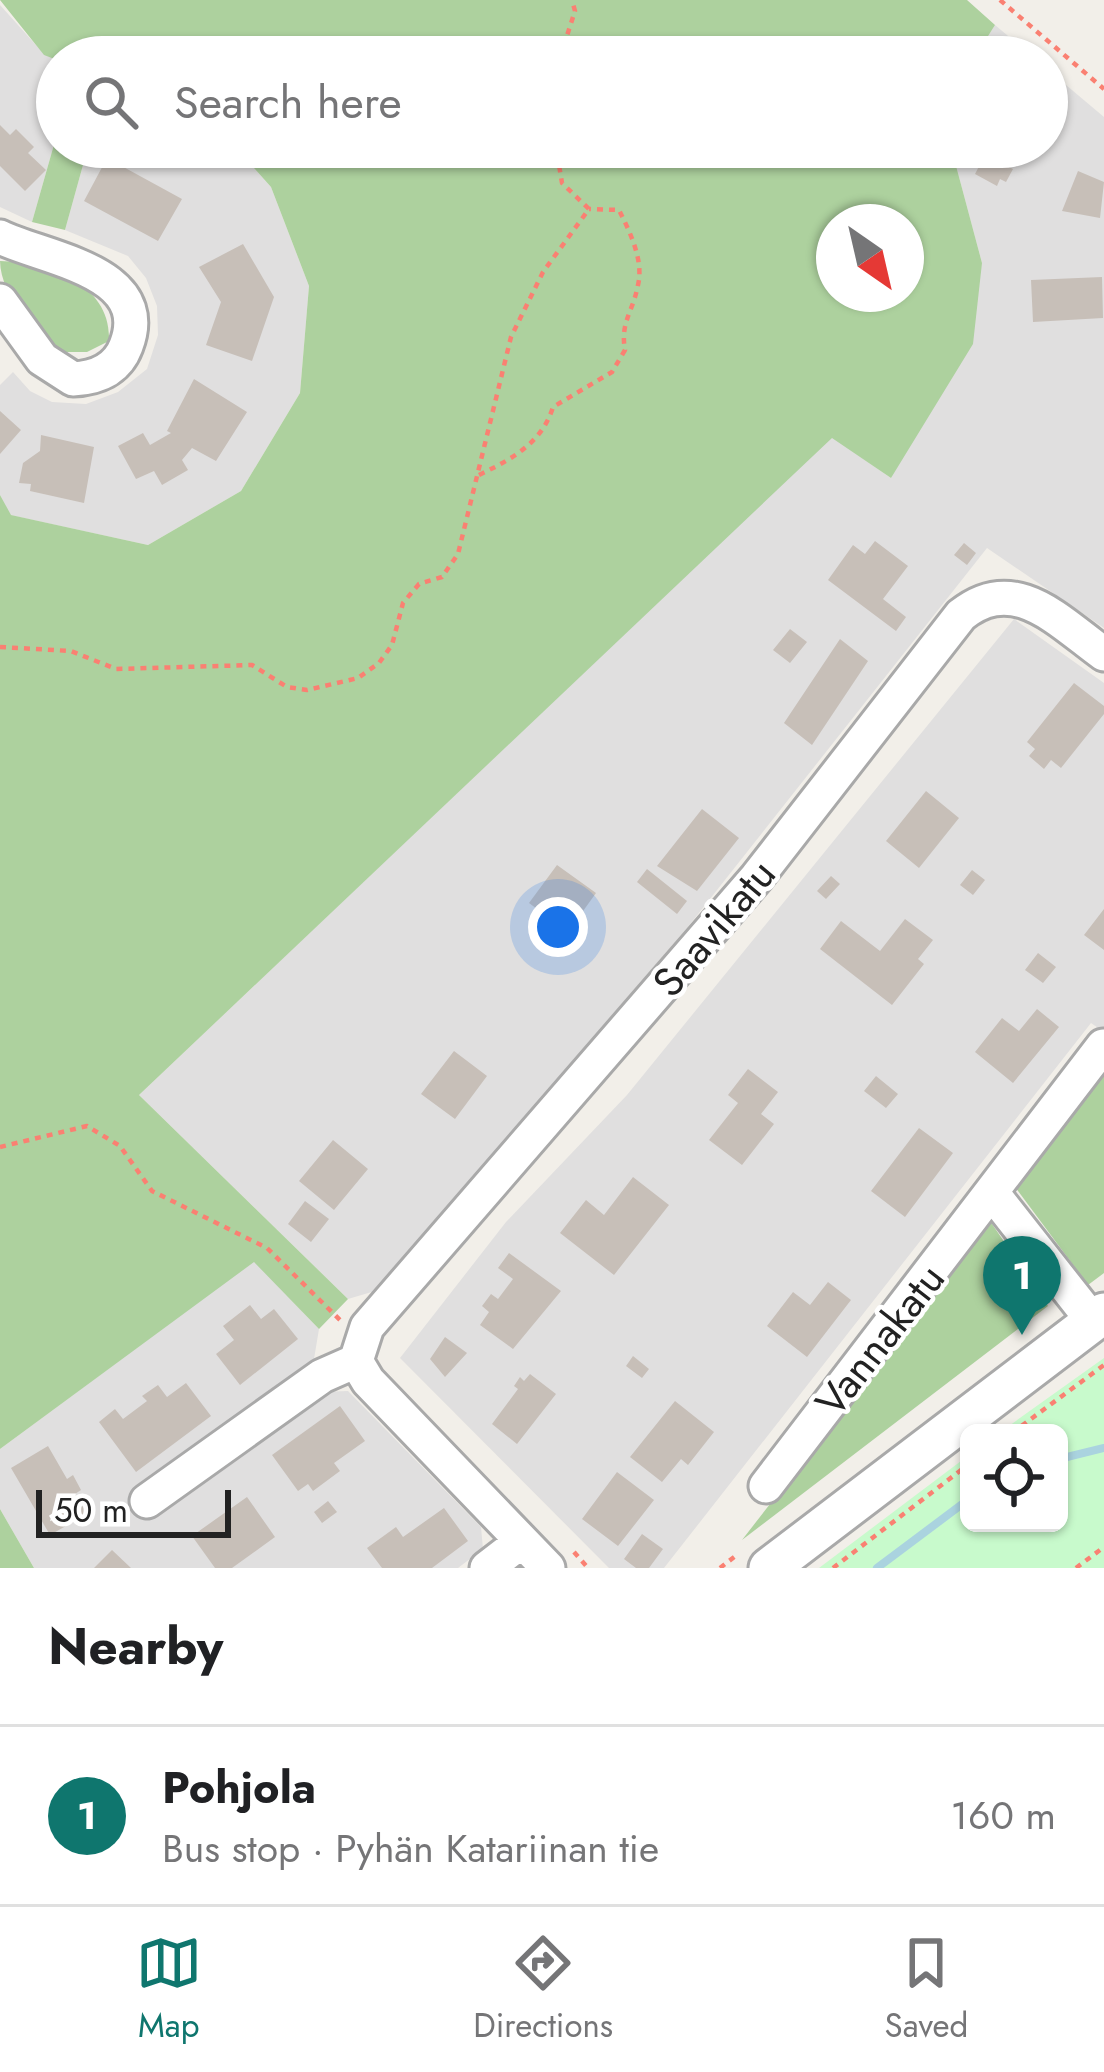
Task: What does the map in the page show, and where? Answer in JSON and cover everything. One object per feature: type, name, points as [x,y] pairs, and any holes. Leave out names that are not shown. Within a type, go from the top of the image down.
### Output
[{"type":"street","points":[[0,237],[110,281],[128,309],[127,344],[106,371],[73,379],[42,359],[0,302]]},
{"type":"street","name":"Saavikatu","points":[[358,1350],[786,842],[961,615],[987,598],[1023,598],[1104,654]]},
{"type":"street","name":"Vannakatu","points":[[766,1486],[1103,1046]]},
{"type":"street","points":[[770,1568],[1098,1317],[993,1194]]},
{"type":"street","points":[[147,1501],[358,1350],[368,1381],[548,1568]]},
{"type":"street","points":[[487,1568],[522,1541]]},
{"type":"path","points":[[567,36],[575,11],[572,0]]},
{"type":"path","points":[[1000,0],[1042,36]]},
{"type":"path","points":[[1068,58],[1104,89]]},
{"type":"path","points":[[479,475],[514,458],[547,428],[553,407],[612,372],[625,350],[620,326],[639,283],[633,239],[619,210],[589,208],[562,183],[560,168]]},
{"type":"path","points":[[0,647],[71,651],[116,669],[252,665],[287,688],[307,690],[358,678],[392,646],[403,603],[419,584],[442,577],[458,554],[511,337],[543,272],[589,208]]},
{"type":"path","points":[[0,1148],[87,1126],[120,1146],[152,1191],[267,1248],[358,1350]]},
{"type":"path","points":[[1024,1424],[1104,1365]]},
{"type":"path","points":[[833,1568],[960,1471]]},
{"type":"path","points":[[1076,1568],[1104,1546]]},
{"type":"shaded area","points":[[0,5],[36,45],[36,168],[47,168],[32,222],[0,207]]},
{"type":"shaded area","points":[[995,25],[1008,36],[988,36]]},
{"type":"shaded area","points":[[1068,87],[1104,117],[1104,628],[987,548],[687,928],[375,1291],[348,1299],[139,1095],[832,437],[891,478],[982,263],[957,168],[1068,168]]},
{"type":"shaded area","points":[[82,168],[254,168],[271,187],[309,286],[300,393],[241,491],[148,545],[10,515],[0,495],[0,385],[13,372],[30,391],[52,402],[86,404],[118,392],[147,369],[158,335],[157,306],[146,278],[128,256],[65,230]]},
{"type":"shaded area","points":[[1014,619],[1104,683],[1104,1032],[1091,1023],[664,1568],[609,1568],[400,1358],[506,1222],[627,1095]]},
{"type":"shaded area","points":[[254,1261],[319,1329],[314,1359],[129,1498],[146,1520],[320,1392],[348,1391],[481,1527],[483,1549],[458,1568],[34,1568],[0,1509],[0,1449]]},
{"type":"green space","points":[[0,0],[967,0],[995,25],[988,36],[36,36],[36,45]]},
{"type":"green space","points":[[47,168],[82,168],[65,230],[32,222]]},
{"type":"green space","points":[[254,168],[957,168],[982,263],[973,344],[891,478],[832,438],[139,1095],[348,1299],[319,1329],[254,1262],[0,1449],[0,495],[11,515],[148,545],[241,491],[300,393],[309,286],[271,187]]},
{"type":"green space","points":[[0,261],[57,272],[89,291],[107,322],[109,341],[87,352],[63,352],[13,300]]},
{"type":"green space","points":[[1104,1070],[1104,1273],[1088,1285],[1015,1187]]},
{"type":"green space","points":[[990,1221],[1048,1306],[742,1540]]},
{"type":"green space","points":[[1104,1358],[1104,1568],[819,1568],[960,1462],[960,1532],[1068,1532],[1068,1424],[1012,1424]]},
{"type":"green space","points":[[0,1509],[34,1568],[0,1568]]},
{"type":"building","points":[[0,125],[10,135],[16,129],[34,147],[28,153],[36,168],[46,170],[25,191],[0,166]]},
{"type":"building","points":[[102,168],[125,168],[182,199],[158,241],[84,201]]},
{"type":"building","points":[[978,168],[1013,169],[1006,182],[1000,179],[997,186],[975,174]]},
{"type":"building","points":[[1078,171],[1104,182],[1100,218],[1062,211]]},
{"type":"building","points":[[243,244],[274,297],[252,361],[206,345],[221,302],[199,267]]},
{"type":"building","points":[[1102,277],[1103,318],[1033,322],[1031,280]]},
{"type":"building","points":[[194,379],[247,412],[216,461],[192,448],[182,460],[188,470],[162,485],[154,471],[136,479],[118,446],[143,433],[150,445],[171,433],[167,431]]},
{"type":"building","points":[[0,411],[21,430],[0,454]]},
{"type":"building","points":[[41,435],[94,447],[84,503],[30,491],[31,484],[19,483],[23,463],[40,451]]},
{"type":"building","points":[[875,541],[908,566],[883,599],[906,617],[896,631],[828,580],[853,545],[865,554]]},
{"type":"building","points":[[964,543],[976,553],[967,565],[954,555]]},
{"type":"building","points":[[790,629],[807,642],[790,663],[773,650]]},
{"type":"building","points":[[840,639],[868,661],[812,745],[784,723]]},
{"type":"building","points":[[1074,683],[1104,706],[1104,714],[1061,768],[1051,760],[1044,769],[1029,756],[1035,749],[1027,742]]},
{"type":"building","points":[[926,791],[959,818],[919,868],[886,841]]},
{"type":"building","points":[[702,809],[739,838],[697,891],[657,866]]},
{"type":"building","points":[[557,865],[596,893],[568,932],[529,903]]},
{"type":"building","points":[[647,869],[687,901],[677,914],[637,882]]},
{"type":"building","points":[[972,870],[985,880],[973,895],[960,885]]},
{"type":"building","points":[[831,876],[840,884],[826,899],[817,891]]},
{"type":"building","points":[[1104,909],[1104,950],[1084,935]]},
{"type":"building","points":[[905,919],[933,940],[918,959],[924,964],[892,1005],[820,949],[841,921],[880,951]]},
{"type":"building","points":[[1038,953],[1056,967],[1043,983],[1025,970]]},
{"type":"building","points":[[1037,1009],[1059,1027],[1013,1083],[975,1052],[1002,1018],[1019,1031]]},
{"type":"building","points":[[454,1051],[487,1076],[455,1119],[421,1094]]},
{"type":"building","points":[[748,1069],[778,1092],[761,1114],[774,1124],[742,1165],[709,1140],[738,1103],[728,1095]]},
{"type":"building","points":[[876,1076],[898,1094],[886,1108],[864,1091]]},
{"type":"building","points":[[919,1128],[953,1153],[905,1217],[871,1191]]},
{"type":"building","points":[[333,1140],[368,1169],[334,1210],[299,1181]]},
{"type":"building","points":[[633,1177],[669,1205],[614,1275],[560,1233],[586,1200],[604,1215]]},
{"type":"building","points":[[305,1201],[329,1219],[311,1242],[288,1224]]},
{"type":"building","points":[[509,1253],[561,1291],[513,1349],[480,1325],[489,1312],[482,1306],[491,1294],[498,1299],[513,1279],[498,1268]]},
{"type":"building","points":[[828,1282],[851,1300],[807,1357],[767,1326],[793,1292],[810,1305]]},
{"type":"building","points":[[250,1305],[261,1319],[274,1309],[298,1339],[240,1385],[216,1354],[234,1340],[223,1326]]},
{"type":"building","points":[[445,1337],[467,1353],[445,1377],[430,1359]]},
{"type":"building","points":[[633,1356],[649,1369],[642,1378],[626,1366]]},
{"type":"building","points":[[530,1374],[556,1394],[517,1444],[492,1424],[518,1389],[514,1386],[520,1377],[524,1381]]},
{"type":"building","points":[[186,1383],[211,1416],[136,1472],[99,1422],[115,1409],[123,1419],[147,1401],[142,1396],[158,1385],[167,1397]]},
{"type":"building","points":[[675,1401],[714,1432],[688,1465],[681,1459],[662,1482],[630,1457]]},
{"type":"building","points":[[340,1406],[365,1441],[334,1463],[340,1471],[313,1491],[308,1484],[298,1491],[272,1455]]},
{"type":"building","points":[[48,1446],[67,1479],[73,1475],[81,1490],[75,1494],[87,1514],[50,1535],[11,1468]]},
{"type":"building","points":[[617,1472],[654,1500],[618,1546],[582,1519]]},
{"type":"building","points":[[247,1497],[275,1537],[232,1568],[215,1568],[192,1536]]},
{"type":"building","points":[[328,1501],[337,1512],[322,1523],[314,1512]]},
{"type":"building","points":[[444,1508],[468,1541],[432,1568],[382,1568],[367,1548],[396,1527],[403,1537]]},
{"type":"building","points":[[642,1534],[663,1549],[649,1568],[636,1568],[624,1559]]},
{"type":"building","points":[[112,1550],[131,1568],[94,1568]]},
{"type":"waterway","points":[[1068,1457],[1104,1448]]},
{"type":"waterway","points":[[877,1568],[960,1506]]},
{"type":"place","name":"Pohjola","points":[[1022,1335]]}]
